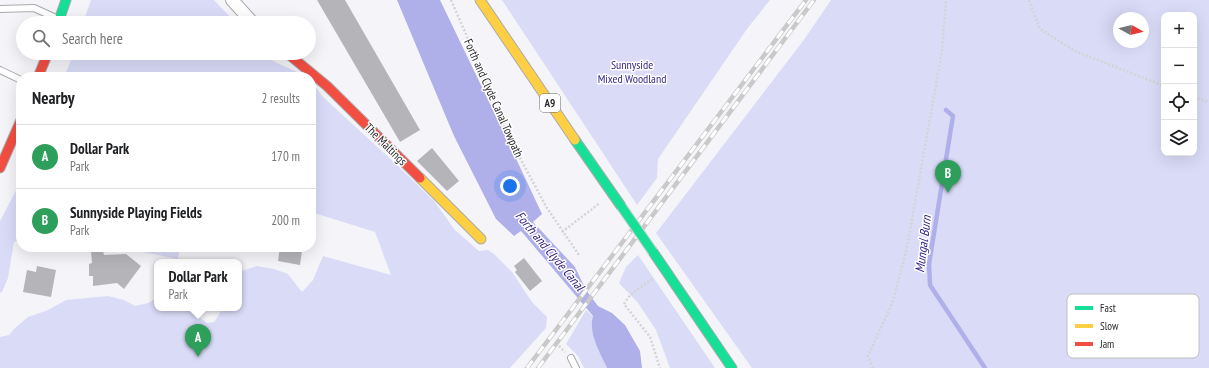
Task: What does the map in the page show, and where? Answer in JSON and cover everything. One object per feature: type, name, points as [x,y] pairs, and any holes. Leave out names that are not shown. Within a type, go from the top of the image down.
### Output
[{"type":"main road","points":[[61,16],[66,0]]},
{"type":"main road","name":"A9","points":[[480,0],[732,368]]},
{"type":"main road","points":[[40,72],[45,60]]},
{"type":"main road","name":"The Maltings","points":[[295,60],[310,72]]},
{"type":"main road","name":"The Maltings","points":[[316,77],[327,86],[481,239]]},
{"type":"main road","points":[[0,168],[16,131]]},
{"type":"street","points":[[232,0],[247,16]]},
{"type":"lane","points":[[0,9],[34,8],[48,16]]},
{"type":"lane","points":[[0,70],[16,78]]},
{"type":"lane","points":[[571,358],[576,368]]},
{"type":"path","name":"Forth and Clyde Canal Towpath","points":[[451,0],[508,136],[547,208],[579,255]]},
{"type":"path","points":[[873,368],[868,356],[893,301],[907,248],[942,51],[946,0]]},
{"type":"path","points":[[1029,0],[1040,29],[1064,45],[1161,85]]},
{"type":"path","points":[[1197,98],[1209,102]]},
{"type":"path","points":[[562,232],[612,194]]},
{"type":"path","points":[[660,368],[650,337],[624,304],[630,294],[665,269]]},
{"type":"green space","points":[[91,0],[214,0],[229,16],[85,16]]},
{"type":"green space","name":"Sunnyside Mixed Woodland","points":[[502,0],[770,0],[747,29],[658,159],[657,178],[637,205]]},
{"type":"green space","points":[[831,0],[1209,0],[1209,368],[752,368],[656,233],[803,41]]},
{"type":"green space","points":[[71,60],[272,60],[297,72],[66,72]]},
{"type":"green space","points":[[316,87],[322,96],[434,201],[455,230],[479,251],[488,250],[494,254],[512,272],[532,302],[547,317],[546,328],[510,368],[0,368],[0,337],[9,335],[28,317],[48,310],[66,300],[108,296],[124,300],[135,306],[148,303],[154,300],[154,311],[191,311],[207,323],[214,322],[220,311],[242,311],[242,271],[257,266],[274,269],[288,274],[302,292],[313,280],[323,256],[391,275],[375,232],[316,214]]},
{"type":"green space","points":[[16,191],[16,241],[14,242],[8,278],[2,292],[0,293],[0,221]]},
{"type":"green space","points":[[142,252],[179,252],[178,259]]},
{"type":"green space","points":[[638,255],[715,368],[670,368],[656,330],[638,303],[619,283],[626,267]]},
{"type":"green space","points":[[586,310],[593,317],[598,349],[607,368],[584,368],[578,356],[566,344]]},
{"type":"water","name":"Forth and Clyde Canal","points":[[397,0],[440,0],[542,214],[533,222],[575,267],[586,290],[598,306],[612,313],[625,325],[640,351],[642,368],[607,368],[593,336],[593,316],[521,231],[514,236],[496,219],[454,136]]},
{"type":"building","points":[[317,0],[345,0],[420,130],[400,142]]},
{"type":"building","points":[[432,148],[459,181],[447,191],[417,161]]},
{"type":"building","points":[[91,252],[103,252],[104,255],[126,254],[141,266],[124,289],[117,283],[93,286],[93,276],[89,276],[89,264],[92,263]]},
{"type":"building","points":[[279,252],[302,252],[300,265],[278,261]]},
{"type":"building","points":[[524,258],[542,281],[530,291],[515,272],[517,270],[514,266]]},
{"type":"building","points":[[37,266],[56,270],[51,297],[23,292],[27,270],[36,272]]},
{"type":"waterway","name":"Mungal Burn","points":[[946,110],[953,116],[929,264],[930,285],[985,368]]},
{"type":"railway","points":[[527,368],[806,0]]},
{"type":"railway","points":[[538,368],[814,0]]},
{"type":"traffic: fast","points":[[60,16],[66,0]]},
{"type":"traffic: fast","points":[[575,140],[621,206]]},
{"type":"traffic: fast","points":[[621,206],[653,252]]},
{"type":"traffic: fast","points":[[653,252],[732,368]]},
{"type":"traffic: slow","points":[[480,0],[575,140]]},
{"type":"traffic: slow","points":[[420,178],[481,239]]},
{"type":"traffic: jam","points":[[40,72],[45,60]]},
{"type":"traffic: jam","points":[[295,60],[310,72]]},
{"type":"traffic: jam","points":[[316,77],[420,178]]},
{"type":"traffic: jam","points":[[0,168],[16,131]]},
{"type":"place","name":"Sunnyside Playing Fields","points":[[948,193]]},
{"type":"place","name":"Dollar Park","points":[[198,357]]}]
